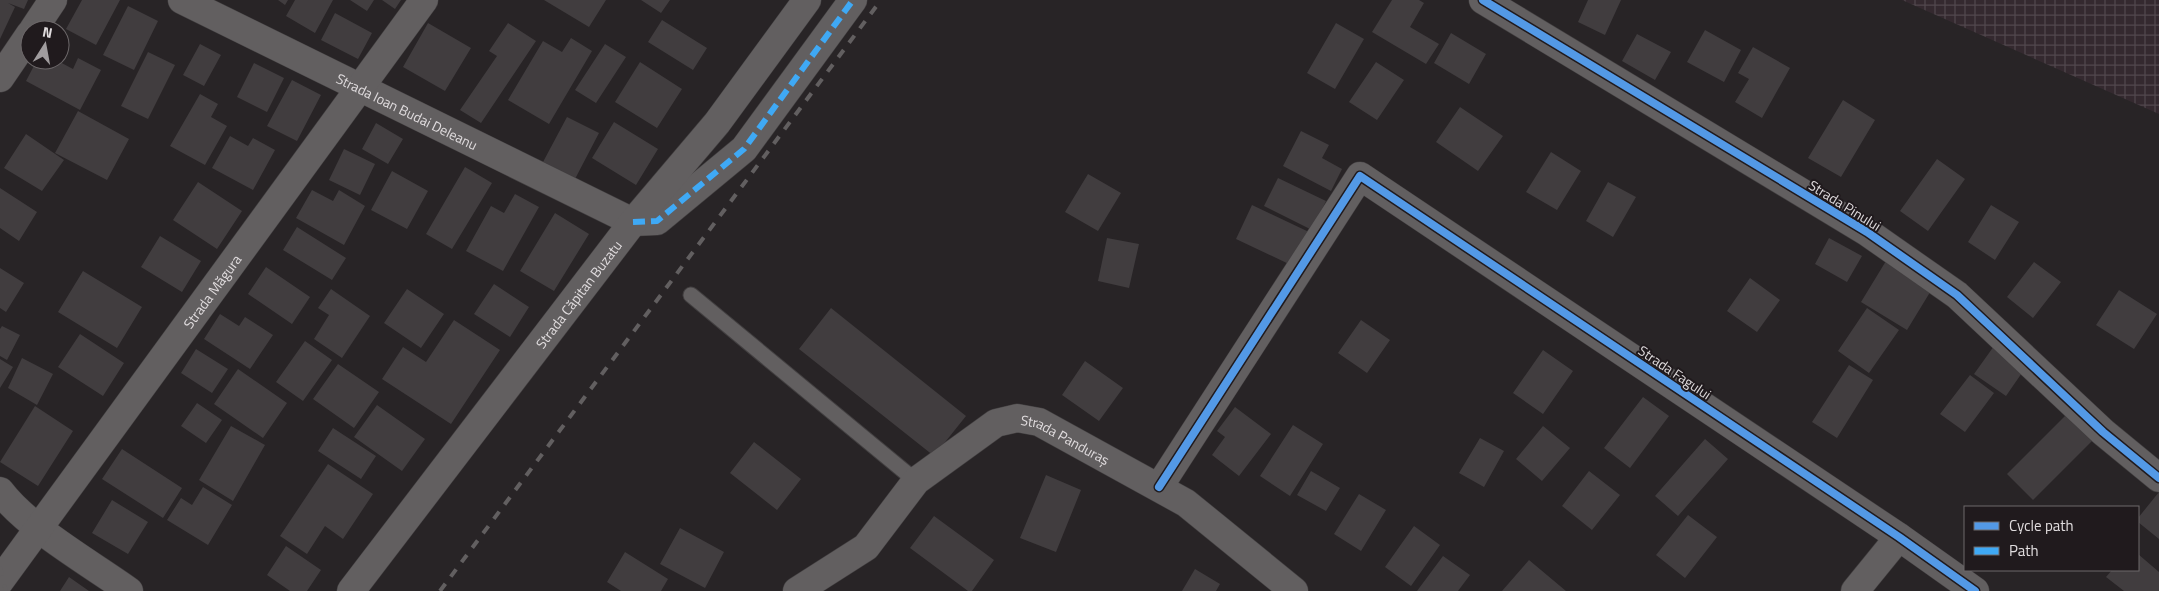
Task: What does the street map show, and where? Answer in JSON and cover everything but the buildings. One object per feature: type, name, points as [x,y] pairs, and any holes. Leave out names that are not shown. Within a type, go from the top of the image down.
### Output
[{"type":"street","points":[[40,20],[53,0]]},
{"type":"street","name":"Strada Ioan Budai Deleanu","points":[[182,0],[632,222]]},
{"type":"street","name":"Strada Măgura","points":[[0,581],[424,0]]},
{"type":"street","name":"Strada Căpitan Buzatu","points":[[351,591],[632,222],[718,123],[807,0]]},
{"type":"street","points":[[632,222],[657,221],[744,149],[853,0]]},
{"type":"street","name":"Strada Pinului","points":[[1483,0],[1867,232],[1957,295],[2103,432],[2159,478]]},
{"type":"street","points":[[0,78],[20,49]]},
{"type":"street","name":"Strada Fagului","points":[[1159,487],[1360,176],[1899,536],[1975,591]]},
{"type":"street","name":"Strada Panduraș","points":[[797,591],[866,547],[916,481],[996,423],[1017,418],[1039,422],[1159,487],[1186,504],[1294,591]]},
{"type":"street","points":[[0,490],[10,504],[38,527],[129,591]]},
{"type":"street","points":[[1855,591],[1899,536]]},
{"type":"lane","points":[[691,295],[916,481]]},
{"type":"shaded area","points":[[1902,0],[2159,0],[2159,114]]},
{"type":"railway","points":[[440,591],[881,0]]},
{"type":"railway","points":[[0,567],[6,591]]},
{"type":"marked path","points":[[633,222],[657,221],[744,149],[853,0]]},
{"type":"cycle path","points":[[1483,0],[1867,232],[1957,295],[2103,432],[2159,478]]},
{"type":"cycle path","points":[[1159,487],[1360,176],[1899,537],[1975,591]]}]
